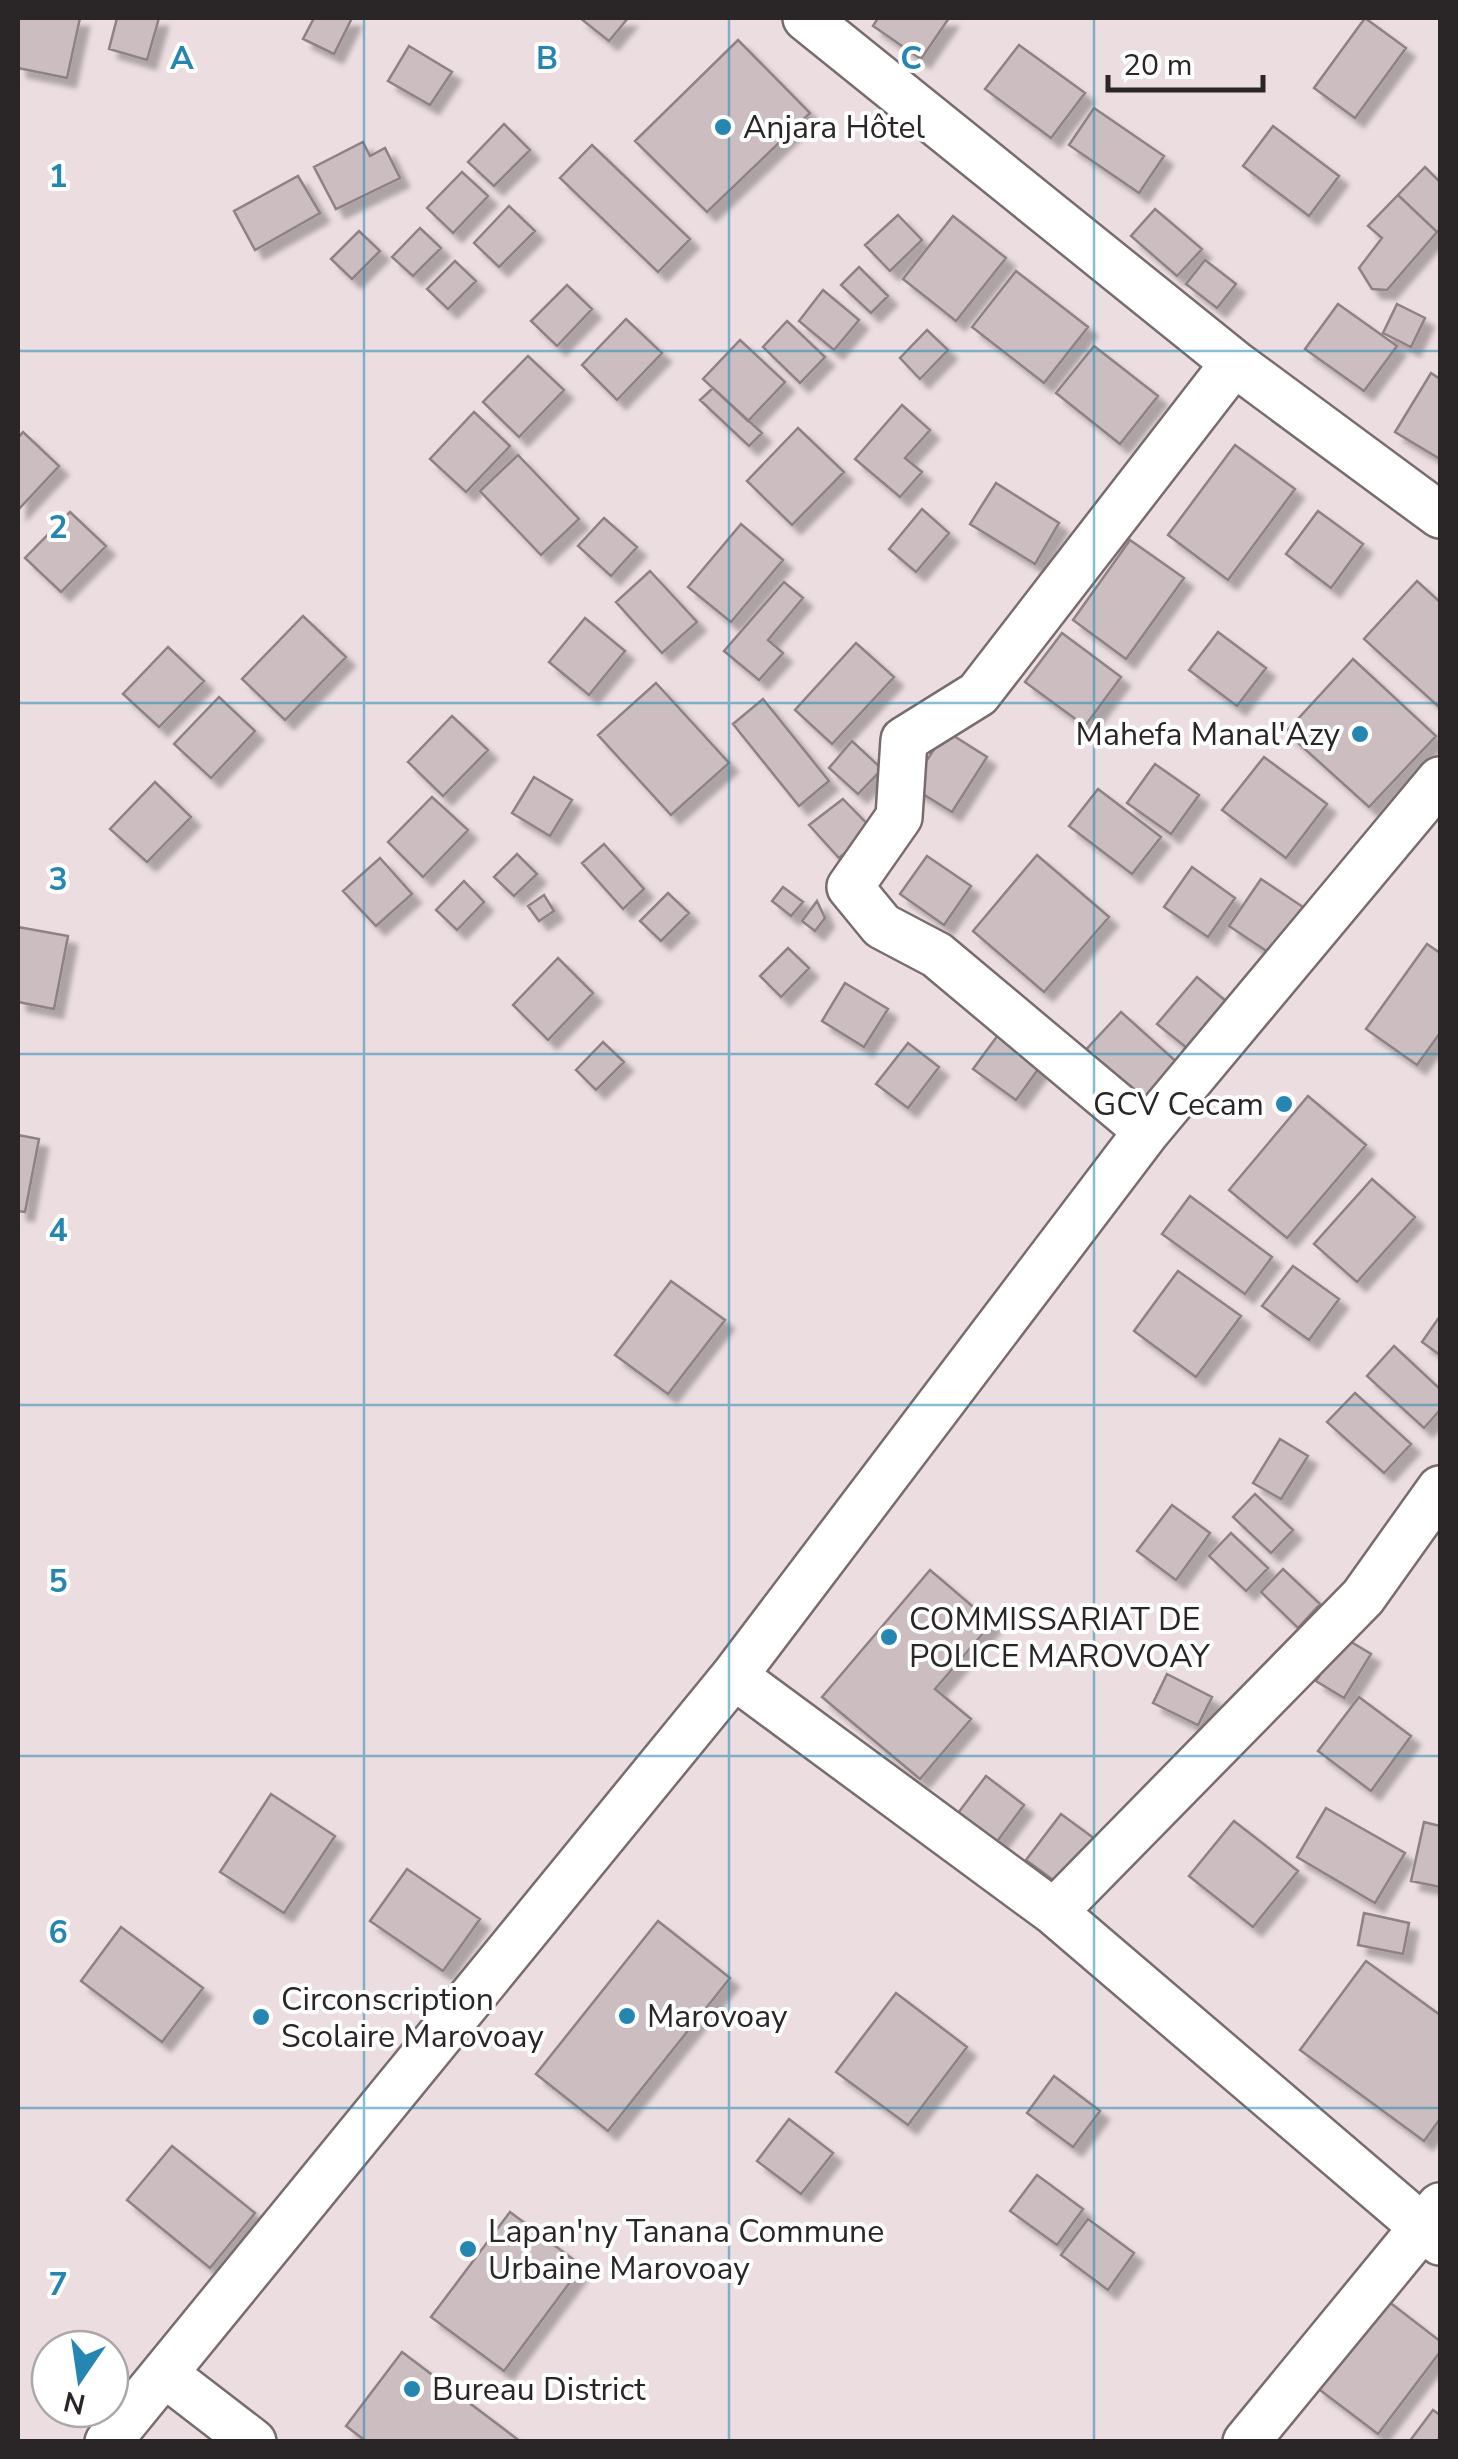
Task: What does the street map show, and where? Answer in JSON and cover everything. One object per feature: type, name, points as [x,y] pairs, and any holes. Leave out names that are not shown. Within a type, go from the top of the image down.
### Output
[{"type":"street","points":[[806,18],[1234,363],[1440,516]]},
{"type":"street","points":[[1148,1131],[936,955],[882,926],[850,887],[899,817],[904,740],[978,694],[1234,363]]},
{"type":"street","points":[[108,2442],[734,1676],[1148,1131],[1440,780]]},
{"type":"street","points":[[1054,1912],[1363,1596],[1440,1489]]},
{"type":"street","points":[[734,1676],[1054,1912],[1435,2225],[1246,2442]]},
{"type":"street","points":[[166,2374],[253,2442]]},
{"type":"building","points":[[18,18],[80,18],[67,78],[18,68]]},
{"type":"building","points":[[117,18],[159,18],[147,60],[109,49]]},
{"type":"building","points":[[314,18],[352,18],[334,54],[303,39]]},
{"type":"building","points":[[580,18],[628,18],[609,41]]},
{"type":"building","points":[[878,18],[949,18],[921,59],[873,26]]},
{"type":"building","points":[[1365,18],[1406,48],[1355,118],[1314,88]]},
{"type":"building","name":"Anjara Hôtel","points":[[738,40],[810,113],[707,212],[635,141]]},
{"type":"building","points":[[1019,45],[1085,93],[1051,138],[985,89]]},
{"type":"building","points":[[409,46],[452,72],[430,105],[388,81]]},
{"type":"building","points":[[1094,108],[1164,156],[1139,193],[1069,145]]},
{"type":"building","points":[[504,124],[530,150],[494,186],[468,162]]},
{"type":"building","points":[[1273,126],[1339,176],[1309,216],[1243,166]]},
{"type":"building","points":[[363,142],[370,156],[385,148],[400,178],[336,209],[314,167]]},
{"type":"building","points":[[592,145],[690,239],[658,272],[560,178]]},
{"type":"building","points":[[1425,167],[1440,182],[1437,232],[1398,195]]},
{"type":"building","points":[[462,172],[488,196],[453,233],[427,208]]},
{"type":"building","points":[[298,176],[320,213],[255,250],[234,211]]},
{"type":"building","points":[[1398,195],[1437,232],[1387,290],[1372,289],[1359,268],[1382,238],[1368,226]]},
{"type":"building","points":[[509,206],[535,231],[499,267],[474,243]]},
{"type":"building","points":[[1155,209],[1202,249],[1177,276],[1131,236]]},
{"type":"building","points":[[898,215],[922,240],[890,271],[865,245]]},
{"type":"building","points":[[953,216],[1006,258],[956,321],[903,279]]},
{"type":"building","points":[[420,228],[441,248],[413,276],[392,257]]},
{"type":"building","points":[[359,231],[380,251],[352,279],[331,259]]},
{"type":"building","points":[[1205,260],[1236,284],[1217,308],[1186,284]]},
{"type":"building","points":[[455,261],[476,281],[448,309],[427,289]]},
{"type":"building","points":[[859,267],[888,296],[871,313],[841,285]]},
{"type":"building","points":[[1016,271],[1088,327],[1044,383],[972,327]]},
{"type":"building","points":[[567,285],[592,309],[557,346],[531,321]]},
{"type":"building","points":[[823,290],[859,320],[834,350],[799,321]]},
{"type":"building","points":[[1338,304],[1397,346],[1364,391],[1305,349]]},
{"type":"building","points":[[1397,304],[1425,318],[1411,347],[1383,333]]},
{"type":"building","points":[[626,319],[662,353],[617,400],[582,365]]},
{"type":"building","points":[[787,321],[825,357],[800,383],[763,347]]},
{"type":"building","points":[[927,330],[948,350],[920,379],[900,358]]},
{"type":"building","points":[[740,340],[785,382],[748,421],[703,379]]},
{"type":"building","points":[[1094,346],[1158,396],[1120,444],[1056,393]]},
{"type":"building","points":[[528,356],[564,390],[519,437],[483,402]]},
{"type":"building","points":[[1431,373],[1440,379],[1440,459],[1395,432]]},
{"type":"building","points":[[713,388],[762,433],[749,446],[700,400]]},
{"type":"building","points":[[902,405],[930,430],[905,458],[922,472],[900,497],[855,459]]},
{"type":"building","points":[[474,412],[510,446],[466,492],[430,459]]},
{"type":"building","points":[[798,428],[844,472],[792,525],[747,481]]},
{"type":"building","points":[[23,432],[59,466],[18,510],[18,438]]},
{"type":"building","points":[[1235,445],[1295,489],[1228,580],[1168,535]]},
{"type":"building","points":[[518,455],[579,519],[541,555],[480,491]]},
{"type":"building","points":[[996,483],[1059,523],[1035,564],[970,524]]},
{"type":"building","points":[[922,509],[949,533],[916,572],[889,549]]},
{"type":"building","points":[[1318,511],[1363,544],[1331,588],[1286,554]]},
{"type":"building","points":[[70,512],[106,546],[61,592],[25,558]]},
{"type":"building","points":[[604,518],[637,547],[611,576],[578,546]]},
{"type":"building","points":[[741,524],[783,560],[731,622],[688,587]]},
{"type":"building","points":[[1130,540],[1184,578],[1126,659],[1073,620]]},
{"type":"building","points":[[650,571],[697,622],[662,653],[616,602]]},
{"type":"building","points":[[1417,581],[1440,602],[1440,708],[1364,639]]},
{"type":"building","points":[[784,582],[803,598],[768,640],[783,653],[759,680],[724,651]]},
{"type":"building","points":[[303,616],[346,657],[285,720],[242,679]]},
{"type":"building","points":[[585,618],[625,651],[589,695],[549,662]]},
{"type":"building","points":[[1218,632],[1266,668],[1237,706],[1189,670]]},
{"type":"building","points":[[1062,633],[1121,677],[1085,726],[1025,682]]},
{"type":"building","points":[[856,643],[894,677],[832,744],[795,710]]},
{"type":"building","points":[[168,647],[204,681],[159,727],[123,694]]},
{"type":"building","points":[[1353,659],[1436,736],[1369,807],[1286,732]]},
{"type":"building","points":[[656,683],[729,763],[671,815],[598,735]]},
{"type":"building","points":[[219,697],[255,731],[211,778],[174,744]]},
{"type":"building","points":[[763,699],[829,781],[799,806],[733,724]]},
{"type":"building","points":[[452,716],[488,750],[443,796],[408,762]]},
{"type":"building","points":[[946,731],[987,757],[952,812],[910,786]]},
{"type":"building","points":[[852,741],[882,769],[858,794],[829,768]]},
{"type":"building","points":[[1264,757],[1327,804],[1286,858],[1222,810]]},
{"type":"building","points":[[1155,764],[1199,795],[1171,834],[1127,803]]},
{"type":"building","points":[[534,777],[572,800],[550,836],[512,813]]},
{"type":"building","points":[[155,782],[191,817],[147,862],[110,829]]},
{"type":"building","points":[[1098,789],[1161,837],[1132,874],[1069,826]]},
{"type":"building","points":[[432,797],[468,830],[423,877],[388,842]]},
{"type":"building","points":[[843,799],[873,830],[839,858],[809,825]]},
{"type":"building","points":[[604,844],[644,889],[623,909],[582,863]]},
{"type":"building","points":[[517,854],[537,874],[514,896],[494,877]]},
{"type":"building","points":[[1037,855],[1109,917],[1044,992],[973,931]]},
{"type":"building","points":[[927,856],[971,886],[944,925],[900,894]]},
{"type":"building","points":[[380,858],[412,894],[376,926],[343,891]]},
{"type":"building","points":[[1192,867],[1235,898],[1208,937],[1164,907]]},
{"type":"building","points":[[1261,879],[1306,909],[1274,956],[1229,926]]},
{"type":"building","points":[[464,881],[484,902],[457,930],[436,910]]},
{"type":"building","points":[[783,887],[803,902],[791,916],[772,901]]},
{"type":"building","points":[[668,893],[689,913],[661,941],[640,921]]},
{"type":"building","points":[[544,895],[554,911],[539,921],[528,906]]},
{"type":"building","points":[[817,901],[825,918],[815,931],[802,921]]},
{"type":"building","points":[[18,927],[68,936],[54,1009],[18,1002]]},
{"type":"building","points":[[1427,944],[1440,953],[1440,1033],[1417,1065],[1366,1029]]},
{"type":"building","points":[[788,948],[809,968],[781,997],[760,976]]},
{"type":"building","points":[[558,958],[593,993],[548,1040],[513,1005]]},
{"type":"building","points":[[1197,977],[1227,1002],[1187,1048],[1157,1024]]},
{"type":"building","points":[[845,983],[888,1009],[864,1047],[822,1021]]},
{"type":"building","points":[[1121,1012],[1180,1065],[1142,1107],[1082,1054]]},
{"type":"building","points":[[1001,1031],[1044,1061],[1016,1100],[973,1069]]},
{"type":"building","points":[[603,1042],[624,1062],[596,1090],[576,1070]]},
{"type":"building","points":[[908,1043],[939,1067],[908,1108],[876,1084]]},
{"type":"building","points":[[1308,1096],[1366,1145],[1287,1238],[1229,1190]]},
{"type":"building","points":[[18,1135],[39,1139],[25,1212],[18,1211]]},
{"type":"building","points":[[1372,1179],[1415,1217],[1357,1282],[1314,1244]]},
{"type":"building","points":[[1190,1196],[1272,1257],[1245,1294],[1162,1234]]},
{"type":"building","points":[[1293,1266],[1339,1299],[1309,1340],[1262,1306]]},
{"type":"building","points":[[1178,1271],[1241,1316],[1196,1377],[1134,1331]]},
{"type":"building","points":[[671,1281],[725,1320],[668,1394],[615,1355]]},
{"type":"building","points":[[1440,1316],[1440,1355],[1422,1342]]},
{"type":"building","points":[[1394,1346],[1440,1389],[1440,1410],[1424,1428],[1367,1376]]},
{"type":"building","points":[[1355,1393],[1411,1444],[1384,1473],[1327,1422]]},
{"type":"building","points":[[1280,1439],[1308,1456],[1281,1499],[1253,1483]]},
{"type":"building","points":[[1255,1494],[1293,1530],[1271,1553],[1233,1517]]},
{"type":"building","points":[[1172,1505],[1210,1533],[1176,1580],[1137,1551]]},
{"type":"building","points":[[1231,1533],[1268,1568],[1246,1591],[1209,1556]]},
{"type":"building","points":[[1283,1569],[1320,1604],[1298,1628],[1261,1592]]},
{"type":"building","points":[[930,1570],[992,1623],[935,1689],[971,1719],[920,1779],[822,1697]]},
{"type":"building","points":[[1343,1637],[1371,1654],[1344,1698],[1316,1681]]},
{"type":"building","points":[[1167,1674],[1212,1697],[1198,1725],[1153,1703]]},
{"type":"building","points":[[1359,1697],[1411,1736],[1371,1791],[1318,1751]]},
{"type":"building","points":[[986,1776],[1024,1805],[990,1851],[952,1821]]},
{"type":"building","points":[[271,1794],[335,1836],[284,1913],[220,1872]]},
{"type":"building","points":[[1326,1808],[1405,1853],[1375,1903],[1297,1857]]},
{"type":"building","points":[[1061,1814],[1099,1842],[1064,1888],[1026,1860]]},
{"type":"building","points":[[1234,1821],[1298,1871],[1253,1927],[1189,1876]]},
{"type":"building","points":[[1424,1822],[1440,1826],[1440,1887],[1411,1881]]},
{"type":"building","points":[[407,1869],[480,1919],[443,1971],[370,1921]]},
{"type":"building","points":[[1364,1913],[1409,1923],[1403,1954],[1358,1945]]},
{"type":"building","points":[[658,1921],[730,1978],[608,2131],[536,2074]]},
{"type":"building","points":[[121,1927],[203,1988],[162,2042],[81,1981]]},
{"type":"building","points":[[1366,1961],[1440,2015],[1440,2119],[1424,2141],[1300,2050]]},
{"type":"building","points":[[896,1993],[967,2047],[908,2125],[836,2072]]},
{"type":"building","points":[[1054,2076],[1100,2111],[1073,2147],[1027,2113]]},
{"type":"building","points":[[789,2119],[833,2153],[801,2194],[757,2161]]},
{"type":"building","points":[[172,2146],[255,2213],[210,2268],[127,2200]]},
{"type":"building","points":[[1037,2175],[1083,2209],[1057,2245],[1010,2211]]},
{"type":"building","points":[[510,2212],[582,2266],[504,2371],[431,2317]]},
{"type":"building","points":[[1088,2219],[1134,2253],[1108,2290],[1061,2255]]},
{"type":"building","points":[[1384,2298],[1440,2341],[1440,2352],[1378,2434],[1316,2387]]},
{"type":"building","name":"Bureau District","points":[[402,2352],[521,2442],[367,2442],[346,2426]]},
{"type":"building","points":[[1433,2410],[1440,2415],[1440,2442],[1409,2442]]},
{"type":"place","name":"Anjara Hôtel","points":[[723,127]]},
{"type":"place","name":"Mahefa Manal'Azy","points":[[1360,734]]},
{"type":"place","name":"GCV Cecam","points":[[1284,1104]]},
{"type":"place","name":"COMMISSARIAT DE POLICE MAROVOAY","points":[[889,1637]]},
{"type":"place","name":"Marovoay","points":[[627,2016]]},
{"type":"place","name":"Circonscription Scolaire Marovoay","points":[[261,2017]]},
{"type":"place","name":"Lapan'ny Tanana Commune Urbaine Marovoay","points":[[468,2249]]},
{"type":"place","name":"Bureau District","points":[[412,2389]]}]
